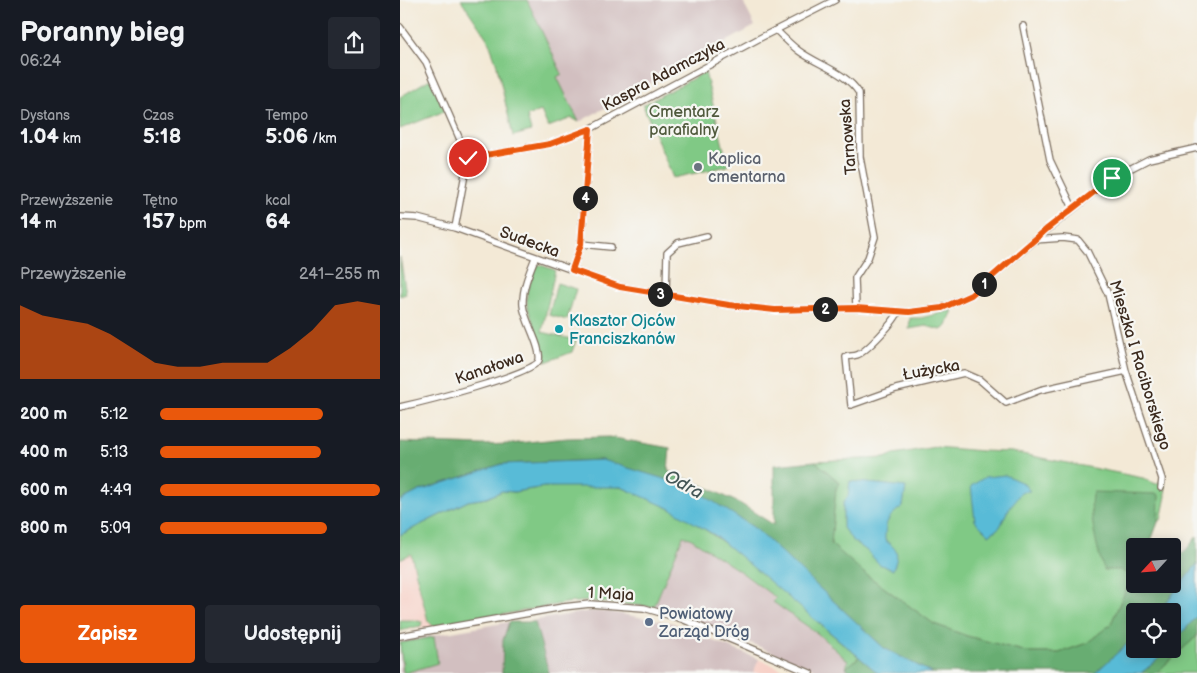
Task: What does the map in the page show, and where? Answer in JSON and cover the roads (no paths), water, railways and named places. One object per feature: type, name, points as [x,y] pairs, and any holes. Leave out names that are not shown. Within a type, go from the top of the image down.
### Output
[{"type":"street","name":"Kaspra Adamczyka","points":[[468,158],[550,144],[590,129],[835,0]]},
{"type":"street","points":[[1023,26],[1050,160],[1073,208]]},
{"type":"street","points":[[400,27],[426,62],[468,158],[455,228]]},
{"type":"street","name":"Tarnowska","points":[[776,30],[798,50],[845,78],[859,93],[860,157],[875,237],[868,258],[855,278],[856,308]]},
{"type":"street","points":[[572,270],[581,244],[590,129]]},
{"type":"street","name":"Sudecka","points":[[400,217],[417,218],[455,228],[534,258],[620,287],[775,310],[856,308],[909,312],[942,308],[971,295],[1034,240],[1112,178],[1149,160],[1197,148]]},
{"type":"street","points":[[666,295],[667,253],[678,243],[707,236]]},
{"type":"street","name":"Mieszka I Raciborskiego","points":[[1034,240],[1063,238],[1078,240],[1087,251],[1108,294],[1126,371],[1162,479],[1161,488]]},
{"type":"street","points":[[581,244],[611,247]]},
{"type":"street","name":"Kanałowa","points":[[400,407],[439,398],[497,380],[531,368],[537,363],[539,360],[538,352],[523,307],[526,283],[534,258]]},
{"type":"street","name":"Łużycka","points":[[898,312],[884,331],[858,355],[846,357],[851,405],[896,389],[964,373],[980,380],[1006,403],[1040,390],[1126,371]]},
{"type":"street","name":"1 Maja","points":[[400,636],[563,606],[590,604],[623,606],[644,608],[682,619],[810,673]]},
{"type":"water","points":[[602,460],[691,487],[756,529],[884,648],[932,673],[878,673],[716,536],[671,509],[621,487],[544,487],[514,492],[502,491],[487,498],[468,501],[400,535],[400,501],[419,491],[502,464]]},
{"type":"water","points":[[1005,475],[1023,483],[1030,491],[1021,492],[1007,512],[1000,527],[989,535],[975,521],[971,486],[985,477]]},
{"type":"water","points":[[850,481],[906,487],[903,506],[888,520],[886,528],[885,540],[893,547],[897,556],[893,570],[879,564],[867,551],[852,540],[843,528],[843,504],[848,496]]},
{"type":"water","points":[[1197,564],[1197,616],[1181,634],[1181,603],[1165,603],[1174,593],[1181,593],[1181,584]]},
{"type":"water","points":[[1126,645],[1126,658],[1159,658],[1141,673],[1095,673]]},
{"type":"place","name":"Kaplica cmentarna","points":[[698,167]]},
{"type":"place","name":"Klasztor Ojców Franciszkanów","points":[[559,329]]},
{"type":"place","name":"Powiatowy Zarząd Dróg","points":[[649,622]]},
{"type":"park label","name":"Cmentarz parafialny","points":[[684,120]]},
{"type":"water label","name":"Odra","points":[[684,484]]}]
